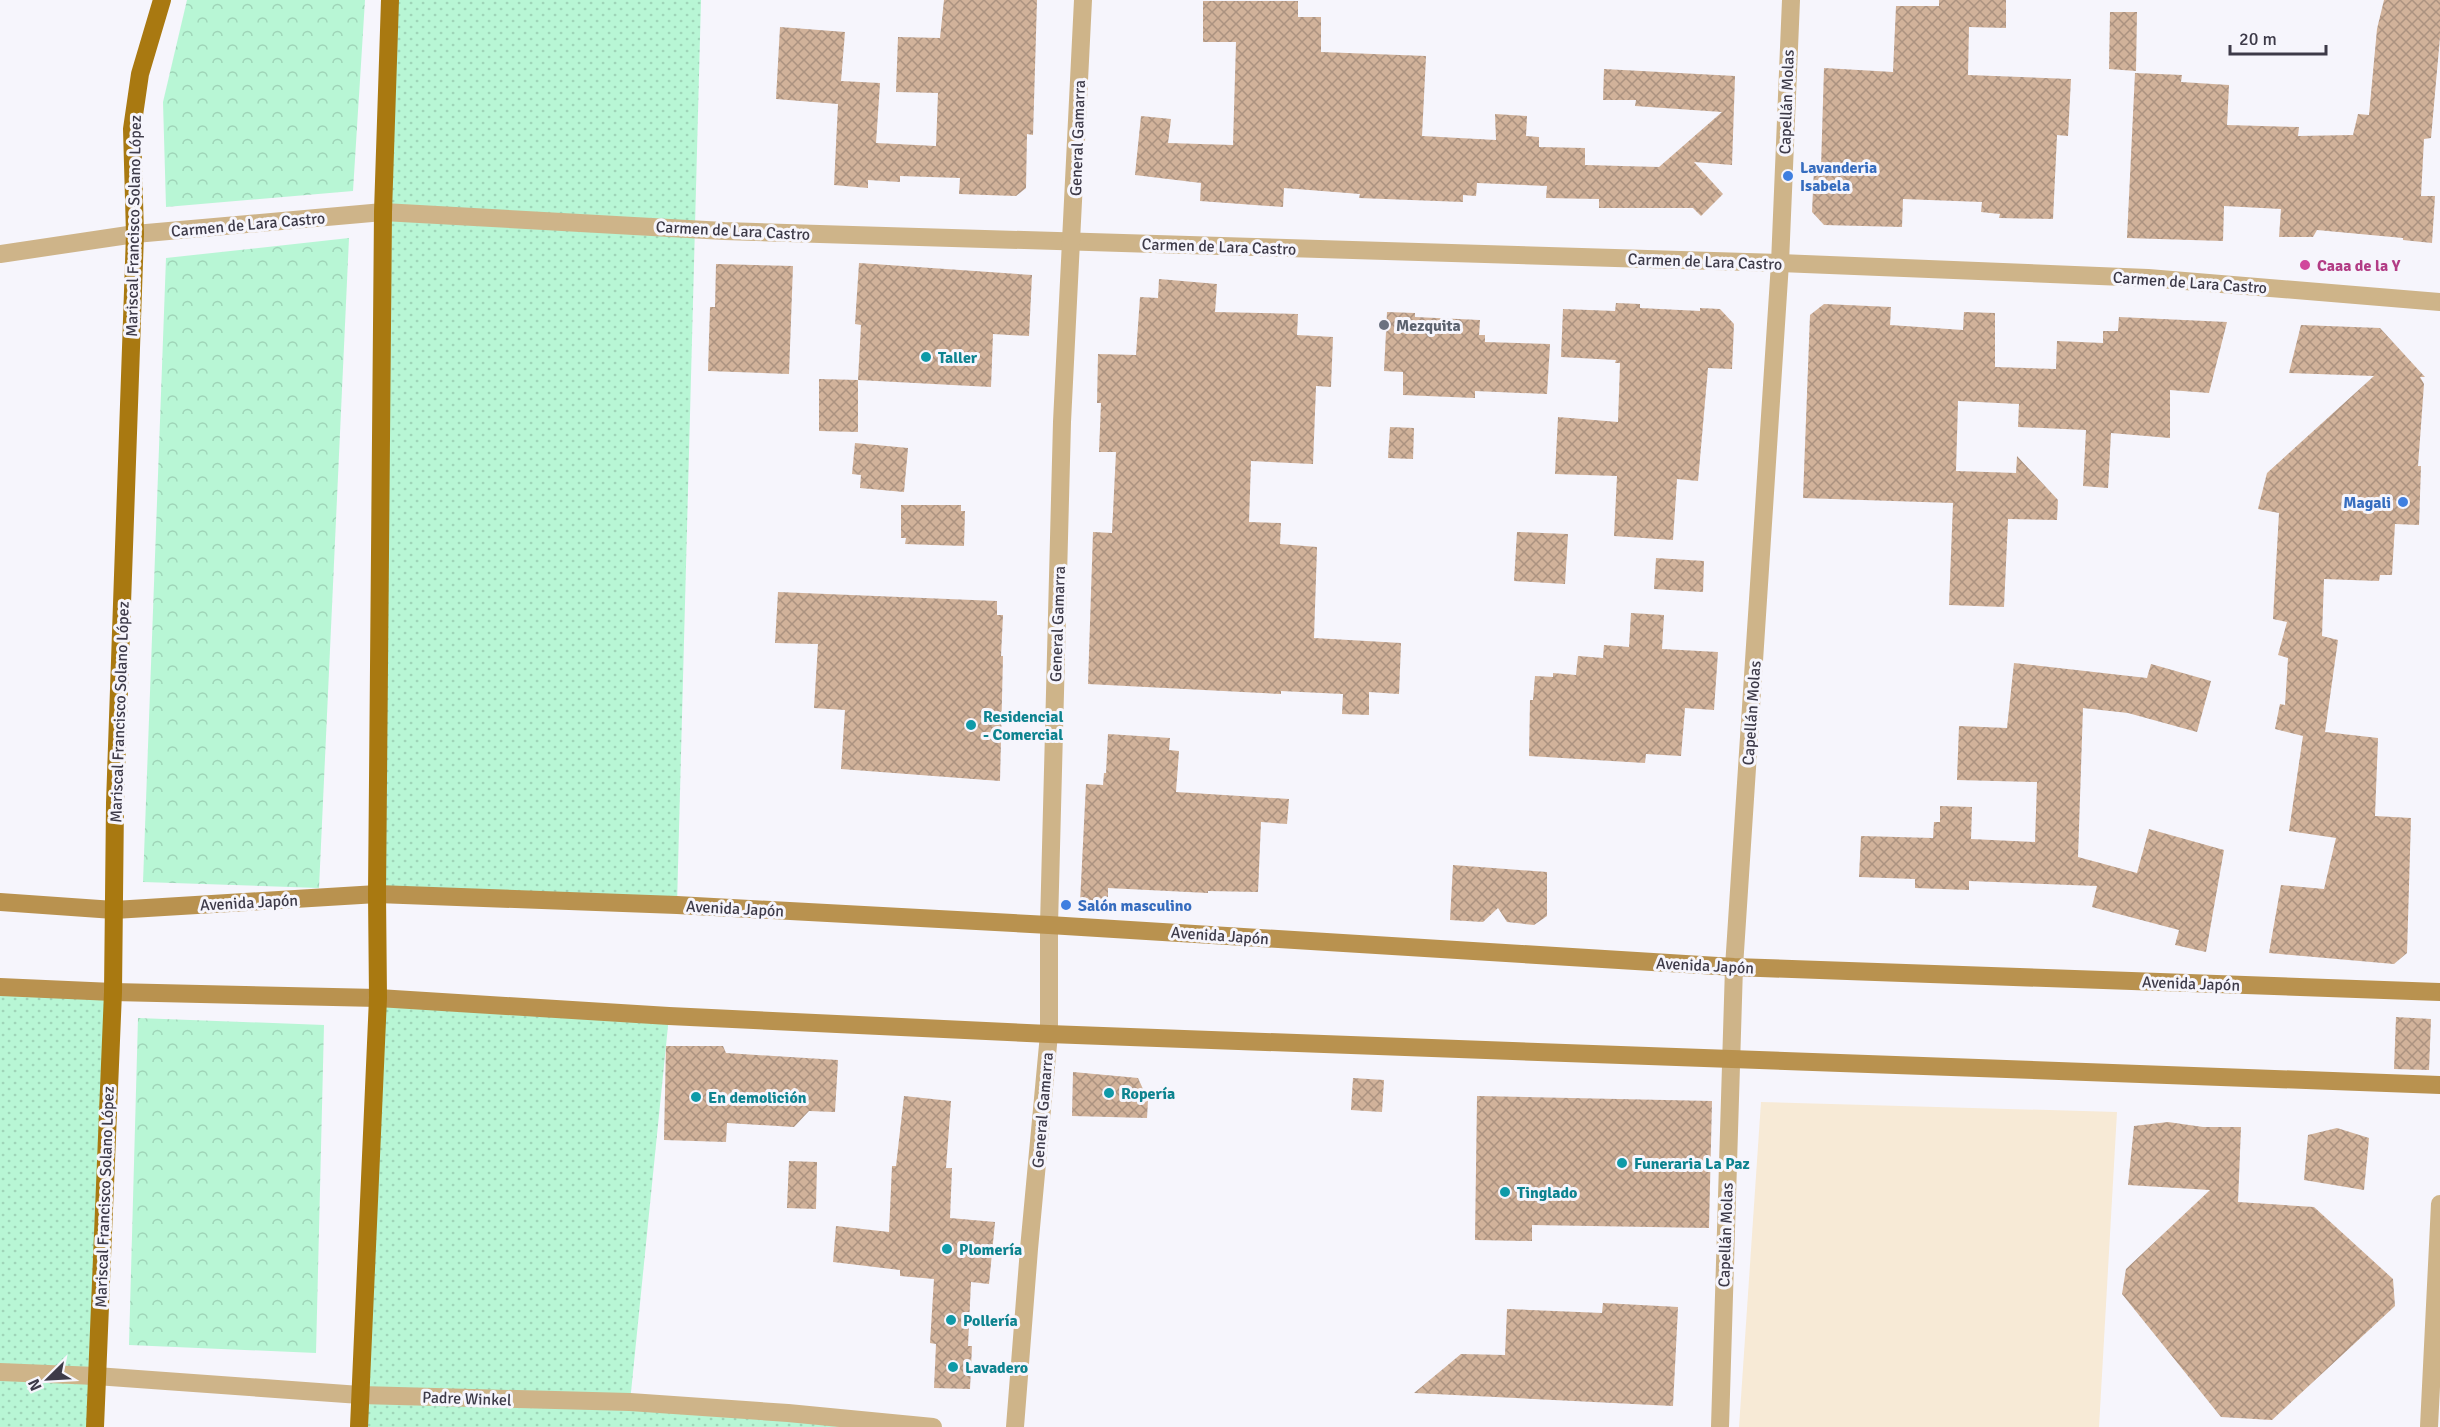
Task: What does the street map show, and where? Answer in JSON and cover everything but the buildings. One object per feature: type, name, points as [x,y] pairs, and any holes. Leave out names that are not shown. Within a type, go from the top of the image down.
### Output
[{"type":"main road","name":"Mariscal Francisco Solano López","points":[[95,1427],[112,992],[115,803],[135,234],[132,129],[140,74],[162,0]]},
{"type":"main road","points":[[359,1427],[378,998],[383,212],[390,0]]},
{"type":"main road","name":"Avenida Japón","points":[[0,902],[114,910],[377,894],[677,905],[1049,925],[1734,967],[2440,992]]},
{"type":"main road","points":[[0,987],[378,998],[669,1016],[1049,1034],[2440,1085]]},
{"type":"street","name":"General Gamarra","points":[[1015,1427],[1049,1034],[1049,925],[1062,422],[1073,242],[1083,0]]},
{"type":"street","name":"Capellán Molas","points":[[1720,1427],[1734,967],[1780,263],[1791,0]]},
{"type":"street","name":"Carmen de Lara Castro","points":[[0,254],[135,234],[383,212],[724,231],[1780,263],[2148,278],[2440,302]]},
{"type":"street","points":[[2429,1427],[2440,1204]]},
{"type":"street","name":"Padre Winkel","points":[[0,1372],[96,1376],[360,1395],[630,1402],[788,1413],[933,1427]]},
{"type":"shaded area","points":[[1761,1102],[2117,1112],[2099,1427],[1739,1427]]},
{"type":"green space","points":[[187,0],[365,0],[353,191],[166,207],[163,102]]},
{"type":"green space","points":[[390,0],[701,0],[677,905],[377,894]]},
{"type":"green space","points":[[349,238],[319,888],[143,882],[166,258]]},
{"type":"green space","points":[[0,987],[113,992],[95,1427],[0,1427]]},
{"type":"green space","points":[[378,998],[669,1016],[630,1402],[933,1427],[359,1427]]},
{"type":"green space","points":[[138,1018],[324,1025],[316,1353],[129,1345]]},
{"type":"place","name":"Lavanderia Isabela","points":[[1788,176]]},
{"type":"place","name":"Caaa de la Y","points":[[2305,265]]},
{"type":"place","name":"Mezquita","points":[[1384,325]]},
{"type":"place","name":"Taller","points":[[926,357]]},
{"type":"place","name":"Magali","points":[[2403,502]]},
{"type":"place","name":"Residencial - Comercial","points":[[971,725]]},
{"type":"place","name":"Salón masculino","points":[[1066,905]]},
{"type":"place","name":"Ropería","points":[[1109,1093]]},
{"type":"place","name":"En demolición","points":[[696,1097]]},
{"type":"place","name":"Funeraria La Paz","points":[[1622,1163]]},
{"type":"place","name":"Tinglado","points":[[1505,1192]]},
{"type":"place","name":"Plomería","points":[[947,1249]]},
{"type":"place","name":"Pollería","points":[[951,1320]]},
{"type":"place","name":"Lavadero","points":[[953,1367]]}]
